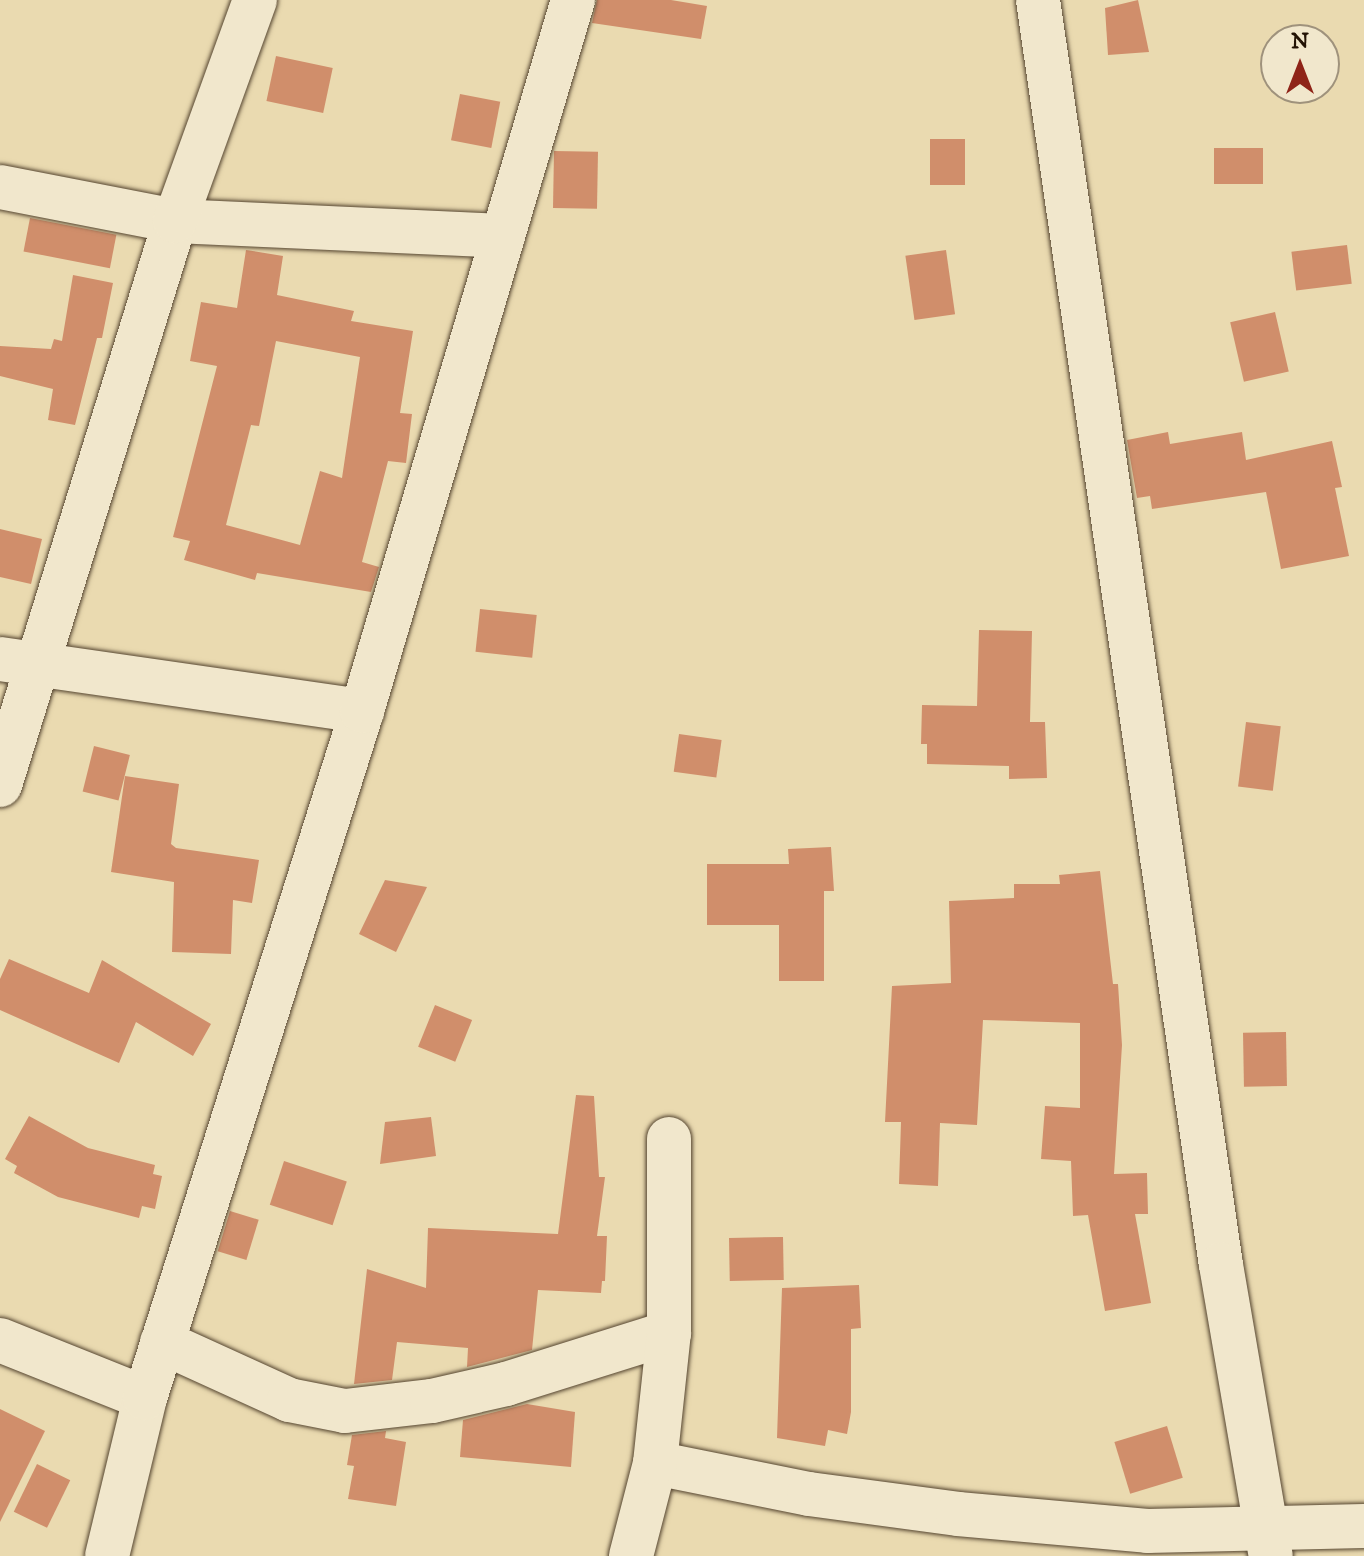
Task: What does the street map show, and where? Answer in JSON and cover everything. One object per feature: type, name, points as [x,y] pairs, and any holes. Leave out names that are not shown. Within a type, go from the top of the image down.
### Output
[{"type":"street","points":[[0,785],[18,663],[255,0]]},
{"type":"street","points":[[107,1556],[145,1398],[362,711],[573,0]]},
{"type":"street","points":[[1038,0],[1221,1265],[1268,1542]]},
{"type":"street","points":[[0,187],[175,221],[503,236]]},
{"type":"street","points":[[18,663],[362,711]]},
{"type":"street","points":[[631,1556],[655,1463],[669,1333],[669,1139]]},
{"type":"street","points":[[162,1342],[289,1400],[345,1411],[432,1401],[506,1384],[669,1333]]},
{"type":"street","points":[[0,1340],[145,1398]]},
{"type":"street","points":[[655,1463],[809,1494],[958,1514],[1268,1542],[1364,1526]]},
{"type":"building","points":[[597,0],[671,0],[707,6],[701,39],[592,23]]},
{"type":"building","points":[[1138,0],[1149,52],[1108,55],[1105,8]]},
{"type":"building","points":[[276,56],[333,68],[323,113],[266,101]]},
{"type":"building","points":[[460,94],[500,102],[491,148],[451,140]]},
{"type":"building","points":[[930,139],[965,139],[965,185],[930,185]]},
{"type":"building","points":[[1214,148],[1263,148],[1263,184],[1214,184]]},
{"type":"building","points":[[554,151],[598,152],[597,209],[553,208]]},
{"type":"building","points":[[30,218],[116,235],[110,268],[24,251]]},
{"type":"building","points":[[1347,245],[1352,284],[1296,291],[1291,252]]},
{"type":"building","points":[[246,250],[283,256],[277,295],[354,311],[351,321],[413,331],[400,413],[412,414],[406,463],[388,461],[362,562],[379,567],[371,592],[257,573],[255,580],[184,560],[190,541],[173,537],[217,366],[190,361],[201,302],[237,308]],"holes":[[[276,341],[360,357],[342,478],[320,471],[300,545],[226,525],[251,425],[259,426]]]},
{"type":"building","points":[[946,250],[955,314],[914,320],[905,256]]},
{"type":"building","points":[[73,275],[113,283],[102,338],[97,338],[75,425],[48,420],[53,389],[0,376],[0,346],[51,349],[54,339],[62,341]]},
{"type":"building","points":[[1275,312],[1289,371],[1244,382],[1230,322]]},
{"type":"building","points":[[1168,432],[1170,444],[1242,432],[1246,460],[1332,441],[1342,487],[1335,488],[1349,556],[1281,569],[1266,492],[1152,509],[1150,496],[1137,498],[1127,440]]},
{"type":"building","points":[[0,529],[42,539],[31,584],[0,577]]},
{"type":"building","points":[[480,609],[537,615],[532,658],[476,652]]},
{"type":"building","points":[[979,630],[1032,631],[1030,722],[1045,722],[1047,778],[1009,779],[1009,766],[927,764],[927,744],[921,744],[922,705],[977,706]]},
{"type":"building","points":[[1246,722],[1281,726],[1273,791],[1238,787]]},
{"type":"building","points":[[679,734],[722,740],[716,778],[674,772]]},
{"type":"building","points":[[94,746],[130,755],[119,801],[83,792]]},
{"type":"building","points":[[125,776],[179,784],[171,844],[176,848],[259,860],[252,903],[233,900],[231,954],[172,952],[174,882],[111,872]]},
{"type":"building","points":[[831,847],[834,891],[824,891],[824,981],[779,981],[779,925],[707,925],[707,864],[789,864],[788,849]]},
{"type":"building","points":[[1100,871],[1113,984],[1118,984],[1122,1045],[1114,1174],[1147,1173],[1148,1214],[1135,1214],[1151,1303],[1105,1311],[1088,1215],[1073,1216],[1071,1161],[1041,1159],[1045,1106],[1080,1108],[1080,1023],[983,1020],[977,1125],[940,1123],[938,1186],[899,1184],[901,1122],[885,1122],[892,986],[951,983],[949,901],[1014,898],[1014,884],[1060,884],[1059,875]]},
{"type":"building","points":[[385,880],[427,887],[396,952],[359,934]]},
{"type":"building","points":[[9,959],[89,993],[102,960],[211,1024],[193,1056],[136,1022],[119,1063],[0,1010],[0,979]]},
{"type":"building","points":[[435,1005],[472,1020],[455,1062],[418,1047]]},
{"type":"building","points":[[1286,1032],[1287,1086],[1244,1087],[1243,1033]]},
{"type":"building","points":[[576,1095],[594,1096],[599,1177],[605,1177],[597,1236],[607,1236],[605,1281],[602,1281],[601,1293],[538,1290],[532,1350],[467,1367],[468,1348],[397,1342],[392,1380],[354,1384],[367,1269],[426,1288],[428,1228],[558,1234]]},
{"type":"building","points":[[29,1116],[88,1148],[155,1165],[153,1174],[162,1176],[155,1209],[142,1206],[139,1218],[58,1197],[14,1173],[17,1166],[5,1159]]},
{"type":"building","points":[[431,1117],[436,1156],[380,1164],[385,1122]]},
{"type":"building","points":[[284,1161],[347,1181],[333,1225],[270,1205]]},
{"type":"building","points":[[230,1211],[259,1220],[246,1260],[218,1251]]},
{"type":"building","points":[[783,1237],[784,1280],[730,1281],[729,1238]]},
{"type":"building","points":[[859,1285],[861,1328],[851,1329],[851,1412],[847,1434],[828,1430],[825,1446],[777,1438],[782,1288]]},
{"type":"building","points":[[527,1404],[575,1412],[571,1467],[460,1457],[463,1420]]},
{"type":"building","points":[[0,1409],[45,1431],[0,1522]]},
{"type":"building","points":[[1167,1426],[1183,1478],[1130,1494],[1114,1442]]},
{"type":"building","points":[[386,1431],[385,1438],[406,1442],[396,1506],[348,1499],[354,1466],[347,1465],[352,1435]]},
{"type":"building","points":[[37,1464],[70,1480],[47,1528],[14,1512]]}]
